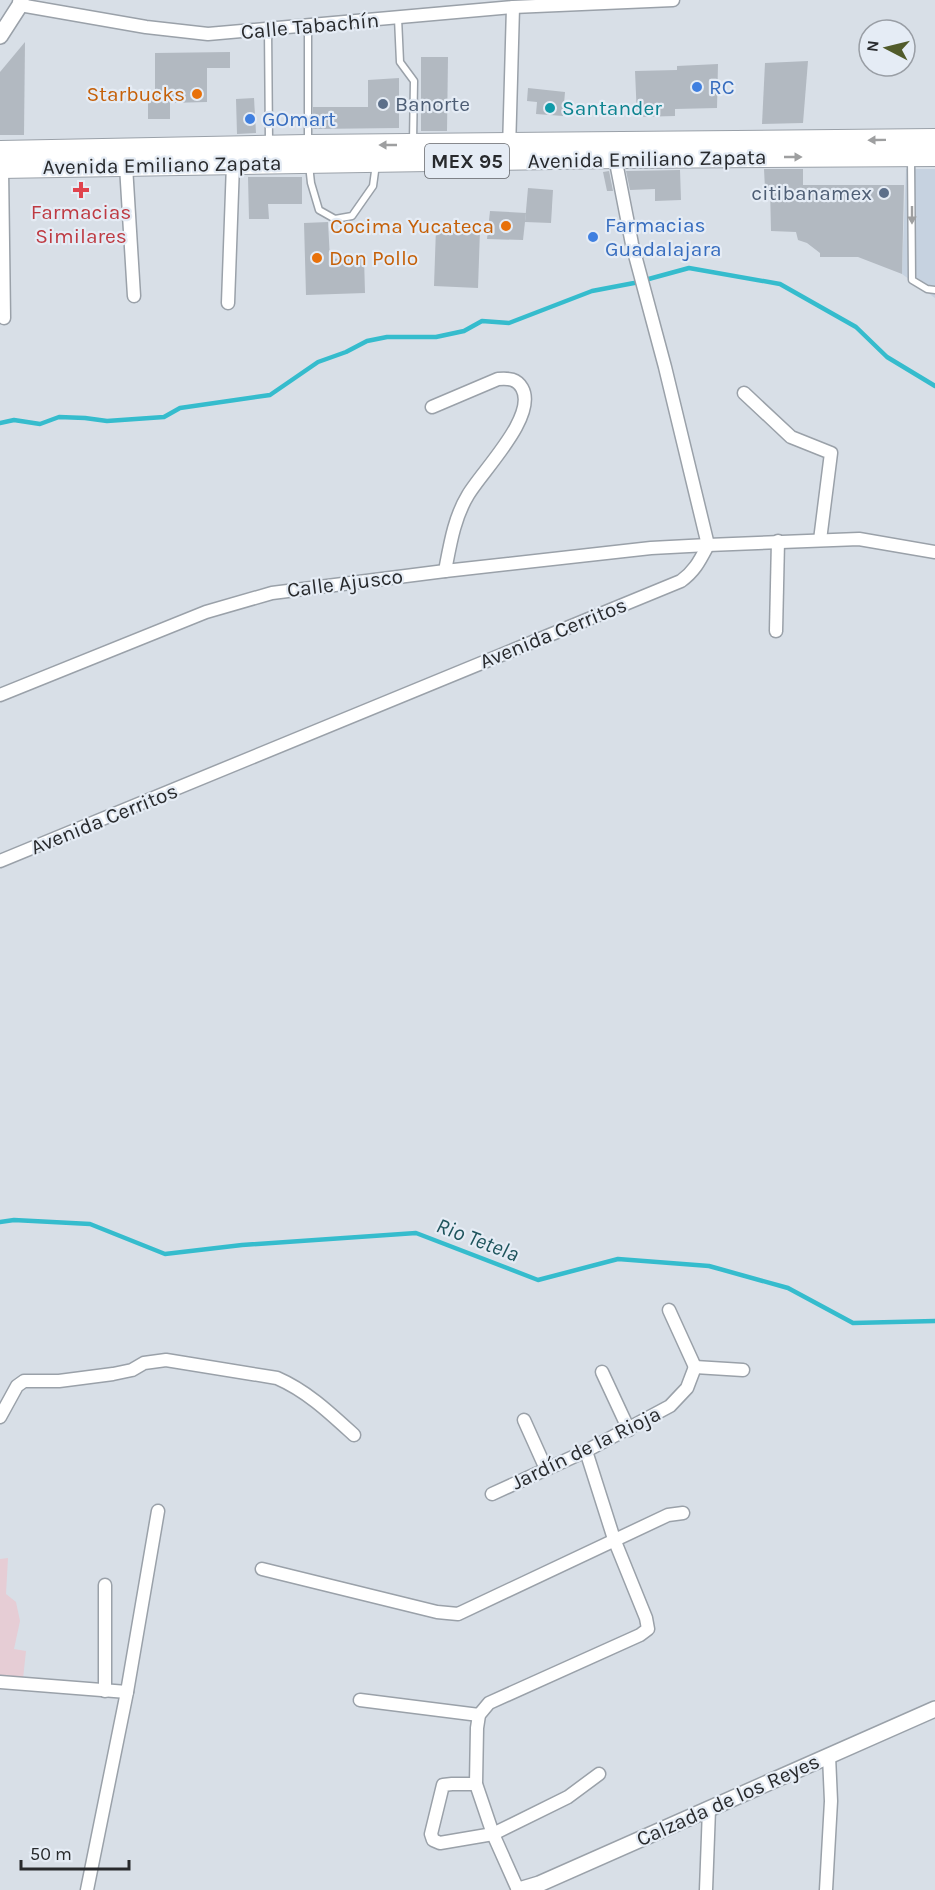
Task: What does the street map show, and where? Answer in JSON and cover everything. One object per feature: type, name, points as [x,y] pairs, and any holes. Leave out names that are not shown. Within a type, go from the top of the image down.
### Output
[{"type":"main road","name":"Avenida Emiliano Zapata","points":[[1,162],[269,147],[376,162],[509,152],[935,139]]},
{"type":"main road","name":"Avenida Emiliano Zapata","points":[[1,162],[126,166],[233,164],[308,154],[413,145],[509,152]]},
{"type":"main road","name":"Avenida Emiliano Zapata","points":[[614,150],[935,156]]},
{"type":"street","name":"Calle Tabachín","points":[[21,3],[146,27],[208,34],[398,18],[514,4],[673,0]]},
{"type":"street","points":[[0,36],[21,3]]},
{"type":"street","points":[[509,152],[514,4]]},
{"type":"street","points":[[614,150],[632,244],[665,367],[708,545]]},
{"type":"street","points":[[1,162],[4,318]]},
{"type":"street","points":[[228,303],[233,164]]},
{"type":"street","points":[[126,166],[134,296]]},
{"type":"street","points":[[432,407],[498,379],[509,378],[519,382],[526,395],[526,408],[521,418],[502,449],[467,496],[453,531],[445,571]]},
{"type":"street","points":[[744,393],[791,437],[831,453],[820,540]]},
{"type":"street","name":"Calle Ajusco","points":[[0,694],[233,603],[272,593],[651,548],[859,539],[935,552]]},
{"type":"street","points":[[776,631],[778,541]]},
{"type":"street","name":"Avenida Cerritos","points":[[0,861],[681,581],[691,574],[708,545]]},
{"type":"street","points":[[669,1310],[694,1367],[743,1370]]},
{"type":"street","points":[[0,1418],[17,1386],[24,1381],[59,1381],[123,1372],[144,1363],[166,1360],[277,1378],[315,1400],[354,1435]]},
{"type":"street","name":"Jardín de la Rioja","points":[[492,1494],[586,1451],[670,1406],[687,1388],[694,1367]]},
{"type":"street","points":[[602,1372],[628,1430]]},
{"type":"street","points":[[524,1420],[546,1469]]},
{"type":"street","points":[[519,1890],[493,1834],[476,1785],[479,1715],[489,1703],[640,1635],[648,1629],[646,1618],[614,1539],[586,1451]]},
{"type":"street","points":[[87,1890],[127,1692],[158,1511]]},
{"type":"street","points":[[262,1569],[437,1612],[458,1614],[614,1539],[668,1515],[683,1513]]},
{"type":"street","points":[[105,1585],[105,1691]]},
{"type":"street","points":[[0,1682],[127,1692]]},
{"type":"street","points":[[360,1700],[479,1715]]},
{"type":"street","name":"Calzada de los Reyes","points":[[519,1890],[539,1887],[935,1708]]},
{"type":"street","points":[[826,1890],[831,1801],[829,1756]]},
{"type":"street","points":[[476,1785],[443,1785],[431,1834],[433,1840],[440,1843],[493,1834],[568,1797],[599,1774]]},
{"type":"street","points":[[706,1890],[710,1809]]},
{"type":"lane","points":[[398,18],[400,62],[414,81],[413,145]]},
{"type":"lane","points":[[308,26],[308,154],[311,183],[319,210],[335,219],[352,216],[373,186],[376,162]]},
{"type":"lane","points":[[268,29],[269,147]]},
{"type":"lane","points":[[911,156],[912,280],[927,289],[935,290]]},
{"type":"shaded area","points":[[906,169],[935,169],[935,298],[902,274]]},
{"type":"shaded area","points":[[8,1558],[6,1594],[16,1602],[20,1621],[14,1649],[26,1651],[22,1688],[0,1686],[0,1559]]},
{"type":"building","points":[[25,42],[24,135],[0,135],[0,72]]},
{"type":"building","points":[[230,52],[230,68],[207,68],[207,102],[170,103],[170,119],[148,119],[148,93],[155,93],[155,53]]},
{"type":"building","points":[[421,57],[448,57],[447,131],[421,131]]},
{"type":"building","points":[[808,61],[803,123],[762,124],[765,63]]},
{"type":"building","points":[[718,64],[717,108],[675,109],[675,116],[637,117],[635,71],[677,70],[677,66]]},
{"type":"building","points":[[399,78],[399,128],[313,129],[313,107],[368,107],[368,80]]},
{"type":"building","name":"Santander","points":[[528,88],[565,92],[563,116],[536,114],[537,102],[527,101]]},
{"type":"building","points":[[254,98],[256,133],[237,134],[236,99]]},
{"type":"building","points":[[764,169],[803,169],[803,185],[904,185],[902,274],[858,257],[820,257],[820,253],[807,243],[798,240],[796,232],[771,231],[770,188],[765,189]]},
{"type":"building","points":[[680,170],[681,200],[655,201],[655,189],[630,190],[626,171]]},
{"type":"building","points":[[609,171],[613,191],[607,191],[603,172]]},
{"type":"building","points":[[248,177],[302,177],[302,204],[268,204],[269,219],[249,219]]},
{"type":"building","points":[[528,188],[553,190],[551,223],[525,222]]},
{"type":"building","name":"Cocima Yucateca","points":[[490,211],[526,213],[523,240],[487,239]]},
{"type":"building","name":"Don Pollo","points":[[328,222],[330,259],[364,257],[365,293],[306,295],[304,223]]},
{"type":"building","points":[[436,228],[480,230],[478,288],[434,286]]},
{"type":"waterway","points":[[0,423],[14,420],[40,424],[59,417],[107,421],[164,417],[180,408],[270,395],[318,362],[346,352],[367,341],[387,337],[436,337],[464,331],[482,321],[509,323],[592,291],[634,283],[689,268],[780,284],[856,327],[887,357],[935,386]]},
{"type":"waterway","name":"Rio Tetela","points":[[0,1222],[14,1220],[90,1224],[165,1254],[242,1245],[416,1233],[538,1280],[618,1259],[709,1266],[788,1288],[853,1323],[935,1321]]},
{"type":"place","name":"RC","points":[[697,87]]},
{"type":"place","name":"Starbucks","points":[[197,94]]},
{"type":"place","name":"Banorte","points":[[383,104]]},
{"type":"place","name":"Santander","points":[[550,108]]},
{"type":"place","name":"GOmart","points":[[250,119]]},
{"type":"place","name":"Farmacias Similares","points":[[81,190]]},
{"type":"place","name":"citibanamex","points":[[884,193]]},
{"type":"place","name":"Cocima Yucateca","points":[[506,226]]},
{"type":"place","name":"Farmacias Guadalajara","points":[[593,237]]},
{"type":"place","name":"Don Pollo","points":[[317,258]]}]
